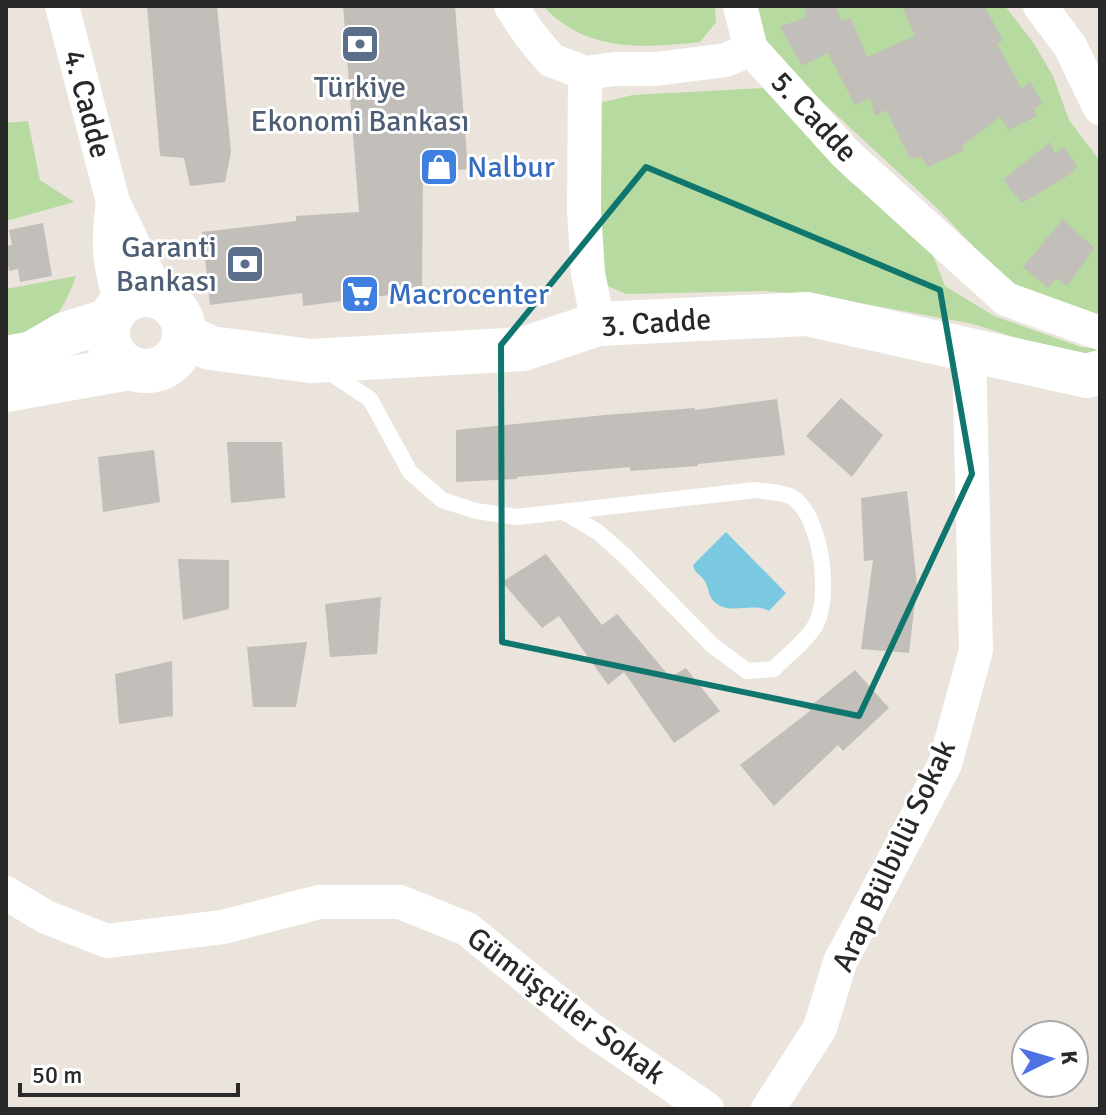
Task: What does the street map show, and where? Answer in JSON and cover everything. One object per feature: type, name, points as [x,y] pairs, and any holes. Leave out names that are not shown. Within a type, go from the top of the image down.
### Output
[{"type":"main road","points":[[6,358],[32,353],[65,334],[130,307],[177,312],[190,347],[155,371],[129,368],[120,362],[109,343],[130,307]]},
{"type":"main road","name":"3. Cadde","points":[[190,347],[311,361],[523,349],[598,324],[807,314],[1087,376],[1100,372]]},
{"type":"main road","points":[[6,390],[129,368]]},
{"type":"street","name":"4. Cadde","points":[[62,6],[113,202],[130,307]]},
{"type":"street","name":"5. Cadde","points":[[511,6],[551,60],[585,73],[656,69],[726,60],[751,49],[846,154],[1006,299],[1100,333]]},
{"type":"street","points":[[740,6],[751,49]]},
{"type":"street","points":[[1040,6],[1085,43],[1100,108]]},
{"type":"street","points":[[585,73],[584,210],[588,273],[598,324]]},
{"type":"street","name":"Arap Bülbülü Sokak","points":[[768,1109],[820,1028],[840,962],[945,764],[976,650],[969,349]]},
{"type":"street","name":"Gümüşçüler Sokak","points":[[6,893],[46,917],[107,941],[223,927],[319,902],[400,902],[467,929],[589,1028],[707,1109]]},
{"type":"lane","points":[[311,361],[370,399],[410,472],[442,500],[476,511],[517,517],[756,490],[792,497],[809,514],[821,556],[823,603],[815,628],[774,669],[747,671],[712,645],[598,532],[564,512]]},
{"type":"highlighted area","points":[[646,167],[940,290],[972,474],[859,716],[502,642],[501,345]]},
{"type":"green space","points":[[543,6],[715,6],[716,22],[700,42],[636,46],[597,40],[578,32]]},
{"type":"green space","points":[[758,6],[1005,6],[1033,42],[1053,76],[1069,120],[1100,161],[1100,317],[1008,283],[936,207],[792,74],[764,41]]},
{"type":"green space","points":[[763,88],[850,182],[893,210],[932,253],[945,286],[994,316],[1081,347],[1100,349],[1100,353],[1078,357],[973,324],[828,297],[765,291],[626,294],[608,286],[598,277],[595,104],[633,95]]},
{"type":"green space","points":[[28,121],[40,180],[74,202],[6,221],[6,123]]},
{"type":"green space","points":[[76,276],[64,304],[51,321],[6,346],[6,289]]},
{"type":"water","points":[[726,532],[786,593],[769,611],[718,605],[695,570],[693,565]]},
{"type":"building","points":[[147,6],[217,6],[231,152],[225,182],[190,186],[184,158],[160,156]]},
{"type":"building","points":[[343,6],[455,6],[468,169],[423,173],[422,291],[303,306],[302,293],[210,305],[202,232],[296,221],[296,216],[359,212]]},
{"type":"building","points":[[805,6],[836,6],[841,21],[851,18],[867,57],[915,36],[902,6],[984,6],[1003,40],[997,44],[1022,89],[1030,81],[1042,103],[1034,109],[1037,116],[1009,130],[1000,117],[962,146],[964,150],[928,167],[921,157],[910,159],[886,110],[875,116],[870,98],[855,105],[828,53],[802,66],[780,27],[806,17]]},
{"type":"building","points":[[1050,142],[1055,154],[1064,147],[1077,166],[1069,175],[1022,203],[1003,180]]},
{"type":"building","points":[[1063,219],[1094,248],[1067,286],[1056,278],[1048,288],[1023,267]]},
{"type":"building","points":[[43,223],[52,276],[20,282],[18,269],[9,271],[6,246],[12,245],[9,230]]},
{"type":"building","points":[[841,398],[883,435],[852,477],[806,436]]},
{"type":"building","points":[[777,399],[785,455],[698,466],[630,471],[630,467],[456,482],[456,430],[605,415],[695,410]]},
{"type":"building","points":[[227,442],[282,442],[285,498],[231,503]]},
{"type":"building","points":[[154,450],[160,502],[103,512],[98,457]]},
{"type":"building","points":[[907,491],[917,585],[909,653],[861,649],[873,560],[864,561],[861,498]]},
{"type":"building","points":[[546,554],[602,625],[617,614],[670,677],[686,668],[720,711],[674,743],[624,672],[608,685],[559,616],[542,628],[502,582]]},
{"type":"building","points":[[178,559],[229,560],[229,609],[183,620]]},
{"type":"building","points":[[381,597],[377,654],[330,657],[325,604]]},
{"type":"building","points":[[307,642],[296,707],[253,707],[247,647]]},
{"type":"building","points":[[172,661],[173,716],[119,724],[115,674]]},
{"type":"building","points":[[855,670],[889,708],[843,751],[838,745],[774,806],[740,765],[810,711],[808,708]]},
{"type":"place","name":"Türkiye Ekonomi Bankası","points":[[360,44]]},
{"type":"place","name":"Nalbur","points":[[439,167]]},
{"type":"place","name":"Garanti Bankası","points":[[245,264]]},
{"type":"place","name":"Macrocenter","points":[[360,294]]}]
